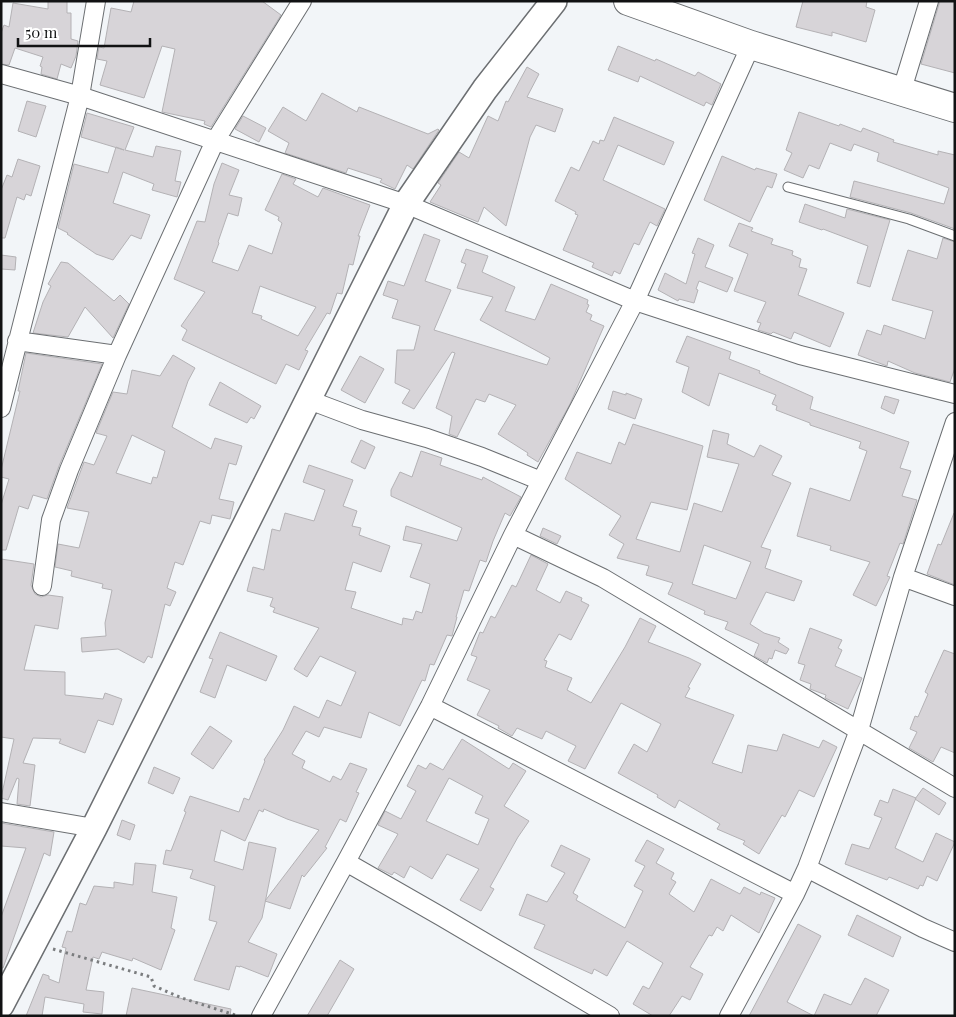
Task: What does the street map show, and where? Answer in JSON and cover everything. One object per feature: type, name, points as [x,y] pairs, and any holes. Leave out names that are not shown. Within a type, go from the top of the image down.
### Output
[{"type":"highway","points":[[639,3],[751,45],[901,93],[955,108]]},
{"type":"street","points":[[1,408],[6,371],[17,341],[80,96],[96,1]]},
{"type":"street","points":[[42,586],[51,520],[69,470],[117,355],[215,141],[302,1]]},
{"type":"street","points":[[1,1005],[94,828],[406,204],[485,89],[554,1]]},
{"type":"street","points":[[901,93],[929,1]]},
{"type":"street","points":[[261,1016],[430,706],[513,534],[636,301],[751,45]]},
{"type":"street","points":[[1,74],[80,96],[406,204],[636,301],[800,355],[955,394]]},
{"type":"street","points":[[17,341],[117,355]]},
{"type":"street","points":[[309,400],[362,420],[436,441],[541,481]]},
{"type":"street","points":[[729,1016],[795,894],[807,868],[859,730],[903,577],[955,422]]},
{"type":"street","points":[[513,534],[603,578],[955,788]]},
{"type":"street","points":[[903,577],[955,596]]},
{"type":"street","points":[[430,706],[795,894]]},
{"type":"street","points":[[1,812],[94,828]]},
{"type":"street","points":[[346,862],[442,917],[588,1010],[610,1016]]},
{"type":"street","points":[[807,868],[923,928],[955,942]]},
{"type":"lane","points":[[788,187],[909,218],[955,236]]},
{"type":"path","points":[[34,943],[151,977],[154,986],[182,998],[238,1016]]},
{"type":"building","points":[[48,1],[67,1],[67,13],[71,13],[71,39],[78,41],[76,56],[71,68],[61,64],[57,79],[41,74],[42,67],[40,66],[43,57],[15,48],[9,65],[1,64],[1,33],[4,25],[9,27],[13,3],[48,9]]},
{"type":"building","points":[[134,1],[262,1],[281,15],[211,127],[204,124],[205,121],[162,112],[175,49],[162,46],[144,98],[100,85],[107,61],[97,59],[99,47],[104,48],[111,8],[131,12]]},
{"type":"building","points":[[803,1],[867,1],[866,7],[875,10],[866,42],[832,32],[832,36],[796,27]]},
{"type":"building","points":[[940,1],[955,1],[955,73],[921,64]]},
{"type":"building","points":[[618,46],[655,61],[656,59],[695,76],[698,72],[721,84],[712,105],[706,102],[704,106],[640,76],[638,82],[608,70]]},
{"type":"building","points":[[527,67],[539,74],[527,97],[563,109],[555,132],[536,125],[530,137],[506,226],[484,207],[478,222],[430,202],[441,185],[438,183],[459,152],[469,158],[488,116],[498,121],[506,101],[508,102]]},
{"type":"building","points":[[322,93],[357,112],[359,107],[428,134],[439,130],[413,169],[407,165],[395,189],[380,182],[382,179],[348,168],[346,173],[285,153],[289,143],[268,131],[283,107],[306,121]]},
{"type":"building","points":[[27,101],[46,106],[36,137],[18,131]]},
{"type":"building","points":[[799,112],[861,132],[863,128],[894,140],[893,142],[938,155],[938,151],[955,155],[955,229],[911,213],[850,197],[854,181],[944,204],[949,188],[877,161],[879,153],[854,144],[851,151],[830,143],[819,169],[809,165],[803,178],[784,170],[792,153],[786,150]]},
{"type":"building","points":[[87,113],[134,127],[125,150],[153,157],[156,146],[181,151],[175,181],[181,182],[177,197],[152,190],[154,184],[123,172],[113,203],[150,215],[141,239],[131,235],[113,260],[96,254],[68,233],[58,228],[74,164],[108,173],[116,148],[81,137]]},
{"type":"building","points":[[243,116],[266,128],[259,142],[235,129]]},
{"type":"building","points":[[614,117],[674,142],[664,165],[618,145],[603,180],[665,209],[657,226],[650,222],[639,245],[634,243],[620,274],[614,271],[612,276],[592,267],[594,263],[563,250],[578,215],[575,214],[576,212],[555,201],[571,167],[579,171],[593,141],[599,144],[600,140],[604,141]]},
{"type":"building","points":[[722,156],[755,170],[756,168],[777,174],[772,188],[767,186],[750,222],[704,200]]},
{"type":"building","points":[[18,159],[40,166],[31,196],[26,194],[24,200],[17,197],[5,238],[1,238],[1,190],[7,175],[12,177]]},
{"type":"building","points":[[222,163],[239,170],[229,195],[242,198],[238,216],[228,213],[212,262],[238,271],[249,245],[272,254],[282,223],[278,220],[279,217],[265,210],[282,174],[296,179],[293,184],[318,197],[323,188],[370,205],[358,236],[360,236],[353,265],[349,264],[342,294],[337,293],[330,314],[327,313],[305,350],[308,351],[299,370],[286,364],[276,384],[182,340],[187,330],[181,326],[205,292],[174,279],[197,221],[205,222],[214,184]],"holes":[[[260,286],[316,307],[298,336],[261,319],[262,316],[252,313]]]},
{"type":"building","points":[[805,204],[845,218],[847,209],[890,220],[870,287],[857,283],[868,246],[799,222]]},
{"type":"building","points":[[739,223],[753,228],[751,231],[773,239],[771,244],[793,251],[792,255],[801,259],[799,267],[807,269],[798,295],[844,313],[830,347],[794,332],[791,339],[773,332],[771,334],[758,330],[761,323],[757,322],[766,302],[734,291],[748,254],[729,246]]},
{"type":"building","points":[[424,234],[440,240],[425,281],[451,290],[434,330],[547,365],[550,358],[480,320],[493,297],[457,288],[466,264],[461,262],[466,249],[488,256],[482,272],[515,287],[505,311],[535,320],[551,284],[588,300],[587,304],[589,305],[586,312],[592,315],[590,320],[604,326],[570,404],[538,462],[527,455],[528,453],[498,434],[516,405],[489,394],[485,402],[476,399],[457,437],[449,434],[452,416],[436,408],[455,353],[452,352],[414,409],[402,403],[410,390],[395,383],[397,350],[414,350],[420,326],[392,318],[398,300],[383,295],[388,281],[404,286]]},
{"type":"building","points":[[698,238],[714,245],[705,267],[733,278],[727,292],[699,281],[694,303],[679,299],[678,301],[658,290],[665,273],[686,284],[695,254],[692,253]]},
{"type":"building","points":[[943,238],[955,242],[955,368],[950,382],[915,373],[888,361],[887,366],[858,355],[867,330],[881,335],[884,325],[925,339],[933,311],[892,300],[908,250],[937,259]]},
{"type":"building","points":[[1,255],[16,257],[15,270],[1,269]]},
{"type":"building","points":[[61,262],[68,263],[114,301],[120,295],[129,304],[113,338],[85,307],[68,337],[33,333],[43,302],[51,286],[48,284]]},
{"type":"building","points":[[687,336],[731,352],[729,359],[760,371],[759,373],[813,397],[810,409],[909,442],[900,468],[911,471],[902,496],[917,500],[903,544],[900,543],[887,576],[890,577],[876,606],[853,595],[870,562],[830,550],[831,546],[797,536],[810,488],[850,501],[867,451],[859,448],[861,442],[810,425],[810,423],[776,410],[777,406],[772,404],[776,395],[719,373],[709,406],[682,392],[689,367],[676,362]]},
{"type":"building","points":[[26,353],[102,364],[47,499],[33,495],[28,509],[19,506],[6,550],[1,550],[1,505],[9,479],[1,477],[1,470],[20,391],[18,391]]},
{"type":"building","points":[[173,355],[195,368],[188,381],[172,427],[211,449],[215,438],[242,446],[236,465],[229,463],[219,499],[234,502],[230,519],[212,515],[210,524],[200,521],[183,565],[175,562],[167,588],[176,592],[170,606],[165,604],[152,658],[148,656],[144,663],[118,649],[82,652],[81,638],[106,636],[105,623],[112,590],[102,588],[103,584],[71,576],[72,571],[55,567],[58,544],[79,548],[89,512],[67,508],[84,462],[94,465],[107,436],[96,433],[113,392],[127,394],[132,370],[160,376]],"holes":[[[132,435],[165,451],[157,478],[153,477],[151,484],[116,473]]]},
{"type":"building","points":[[360,356],[384,369],[365,403],[341,390]]},
{"type":"building","points":[[220,382],[261,406],[254,419],[251,417],[247,423],[209,405]]},
{"type":"building","points":[[613,391],[626,395],[626,393],[642,399],[635,419],[608,409]]},
{"type":"building","points":[[885,396],[899,400],[894,414],[881,408]]},
{"type":"building","points":[[633,424],[703,446],[687,510],[651,502],[636,539],[680,552],[694,503],[722,512],[739,464],[707,457],[713,430],[729,434],[727,444],[754,457],[760,445],[782,456],[772,475],[791,483],[761,547],[771,550],[765,568],[802,581],[794,601],[766,592],[750,624],[764,633],[780,638],[778,642],[789,649],[786,654],[775,650],[772,659],[769,658],[767,663],[754,656],[759,644],[725,629],[728,622],[704,614],[705,611],[668,594],[673,583],[646,575],[649,566],[617,558],[624,544],[609,535],[621,516],[565,479],[577,452],[611,464],[619,442],[625,445]],"holes":[[[704,545],[751,562],[736,599],[692,584]]]},
{"type":"building","points":[[361,440],[375,447],[365,469],[351,462]]},
{"type":"building","points":[[421,451],[442,458],[440,465],[482,480],[483,477],[521,497],[510,516],[505,513],[486,562],[480,560],[469,591],[464,590],[452,636],[447,635],[434,665],[430,664],[425,681],[422,680],[400,726],[369,712],[361,738],[324,727],[319,737],[306,731],[292,754],[305,761],[302,768],[330,782],[333,776],[341,780],[350,763],[367,769],[356,792],[359,793],[346,822],[340,819],[325,847],[327,848],[304,877],[302,875],[290,909],[265,901],[262,918],[248,942],[277,954],[268,977],[236,966],[229,990],[194,980],[217,922],[209,920],[215,886],[190,878],[193,870],[163,864],[166,850],[171,851],[190,796],[239,812],[244,798],[249,800],[264,760],[283,730],[294,706],[319,718],[327,700],[341,706],[356,672],[320,656],[307,677],[294,669],[319,628],[273,612],[275,608],[270,606],[273,598],[247,591],[253,567],[264,570],[272,529],[280,531],[285,513],[314,521],[325,490],[303,482],[309,465],[353,480],[343,506],[357,511],[352,526],[361,528],[359,535],[390,546],[381,572],[353,562],[345,590],[356,592],[351,608],[402,625],[403,618],[413,620],[416,611],[422,613],[430,584],[410,577],[422,544],[403,540],[406,526],[457,541],[462,528],[391,496],[391,490],[400,472],[412,477]],"holes":[[[264,809],[319,830],[266,900],[276,848],[249,842],[243,870],[214,861],[221,830],[245,841],[259,810],[263,812]]]},
{"type":"building","points":[[954,513],[955,585],[927,574],[938,544],[941,545]]},
{"type":"building","points":[[543,528],[561,536],[557,544],[540,536]]},
{"type":"building","points":[[531,555],[548,564],[536,590],[560,603],[566,591],[582,598],[581,601],[589,605],[571,640],[559,634],[544,660],[547,661],[545,667],[572,678],[567,690],[591,703],[640,618],[656,626],[648,642],[701,664],[688,687],[690,688],[685,697],[734,715],[712,763],[742,773],[748,745],[777,751],[783,734],[819,748],[823,740],[837,747],[814,797],[799,790],[785,817],[782,815],[759,854],[743,844],[745,841],[717,829],[720,824],[679,800],[675,808],[657,797],[658,795],[618,773],[634,744],[647,752],[661,724],[621,703],[585,769],[568,761],[576,746],[546,731],[542,739],[517,728],[512,736],[498,728],[499,726],[477,715],[490,690],[467,680],[477,657],[471,655],[480,632],[483,633],[491,616],[495,618],[512,585],[516,587]]},
{"type":"building","points":[[1,559],[34,564],[31,585],[35,594],[41,597],[48,595],[63,597],[58,629],[35,625],[24,670],[65,672],[65,695],[103,699],[105,693],[122,699],[113,725],[98,720],[85,753],[59,743],[61,739],[33,738],[23,763],[35,765],[30,806],[17,804],[19,779],[17,778],[8,800],[1,798],[14,739],[1,737]]},
{"type":"building","points":[[810,628],[842,640],[838,648],[842,650],[835,666],[862,678],[848,709],[825,698],[826,695],[810,689],[811,684],[800,680],[805,665],[798,663]]},
{"type":"building","points":[[220,632],[277,656],[266,681],[227,665],[215,698],[200,692],[213,659],[209,658]]},
{"type":"building","points":[[944,650],[955,654],[955,753],[941,747],[933,762],[909,748],[917,732],[910,729],[915,716],[918,717],[928,694],[925,692]]},
{"type":"building","points":[[210,726],[232,741],[213,769],[191,754]]},
{"type":"building","points":[[462,739],[509,769],[513,763],[526,771],[504,806],[529,821],[490,887],[494,889],[481,911],[460,900],[479,869],[447,854],[432,879],[410,866],[404,878],[394,872],[392,875],[378,868],[398,834],[378,825],[385,811],[401,819],[416,791],[407,786],[418,765],[426,769],[430,763],[443,770]],"holes":[[[449,778],[483,796],[475,813],[489,819],[478,845],[426,821]]]},
{"type":"building","points":[[154,767],[180,778],[173,794],[148,783]]},
{"type":"building","points":[[923,788],[946,803],[939,815],[915,799]]},
{"type":"building","points":[[893,789],[916,798],[895,848],[923,862],[936,833],[955,842],[937,881],[927,876],[923,886],[920,885],[918,889],[889,877],[887,880],[845,864],[852,844],[869,849],[882,818],[874,815],[880,800],[888,803]]},
{"type":"building","points":[[122,820],[135,825],[130,840],[117,835]]},
{"type":"building","points":[[1,823],[54,832],[50,856],[44,853],[3,968],[1,968],[1,917],[26,848],[1,846]]},
{"type":"building","points":[[647,840],[664,849],[656,863],[674,873],[671,879],[676,882],[669,894],[694,912],[711,879],[740,894],[744,887],[760,895],[761,892],[775,898],[759,933],[731,915],[723,931],[717,927],[712,936],[709,935],[690,967],[703,974],[690,1000],[682,996],[669,1016],[653,1016],[633,1004],[643,986],[649,989],[663,963],[627,941],[607,976],[594,969],[592,974],[534,948],[545,925],[519,915],[527,894],[547,902],[565,873],[551,866],[561,845],[590,859],[573,893],[578,896],[576,900],[625,928],[643,891],[634,886],[645,866],[635,861]]},
{"type":"building","points":[[135,863],[156,865],[152,892],[177,897],[171,928],[175,930],[161,970],[133,958],[132,961],[102,952],[99,959],[93,957],[86,990],[104,992],[102,1014],[83,1012],[84,1004],[45,997],[42,1016],[26,1016],[43,974],[59,983],[66,948],[62,947],[67,931],[72,932],[80,903],[86,905],[94,886],[114,888],[114,882],[133,885]]},
{"type":"building","points":[[857,915],[901,937],[893,957],[848,935]]},
{"type":"building","points":[[798,924],[821,936],[787,1002],[814,1016],[749,1016]]},
{"type":"building","points":[[340,960],[354,969],[327,1016],[307,1016]]},
{"type":"building","points":[[865,978],[889,990],[876,1016],[814,1016],[824,994],[851,1005]]},
{"type":"building","points":[[132,988],[231,1009],[230,1016],[126,1016]]}]
